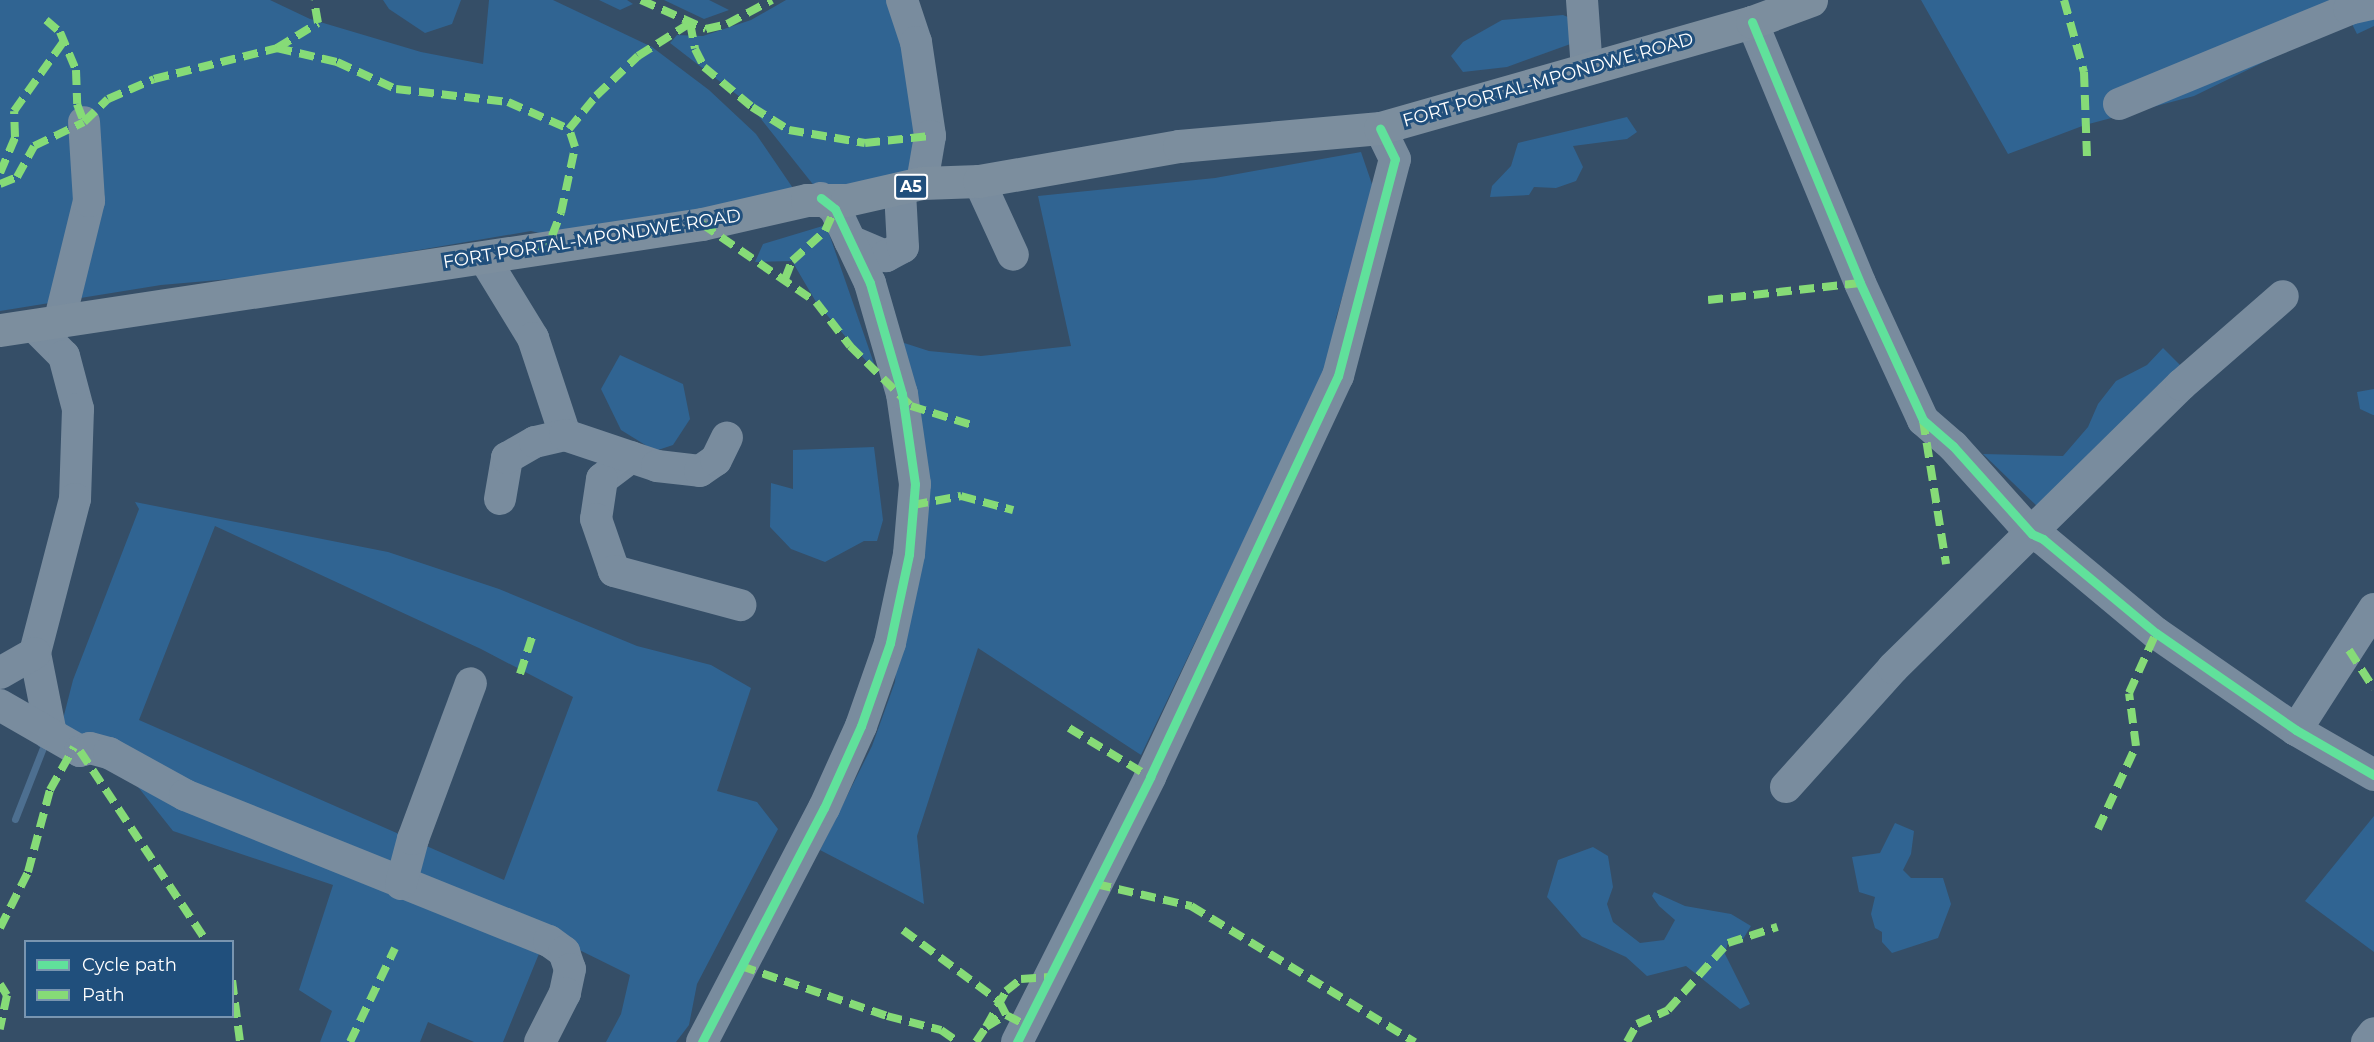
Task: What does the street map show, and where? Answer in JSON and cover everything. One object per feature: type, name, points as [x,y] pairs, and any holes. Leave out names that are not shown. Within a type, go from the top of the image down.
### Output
[{"type":"highway","name":"FORT PORTAL-MPONDWE ROAD","points":[[0,330],[47,325],[702,224],[821,198],[847,200],[911,187],[979,182],[1179,146],[1380,128],[1752,22],[1811,0]]},
{"type":"street","points":[[850,241],[886,256],[903,247],[911,187],[930,136],[916,42],[902,0]]},
{"type":"street","points":[[1582,0],[1587,69]]},
{"type":"street","points":[[2119,104],[2349,9],[2374,3]]},
{"type":"street","points":[[1752,22],[1860,283],[1923,420],[1953,446],[2032,534],[2043,539],[2156,633],[2296,730],[2374,775]]},
{"type":"street","points":[[51,734],[35,653],[75,499],[78,409],[64,357],[47,325],[89,201],[84,122]]},
{"type":"street","points":[[1017,1042],[1150,777],[1338,376],[1395,159],[1380,128]]},
{"type":"street","points":[[979,182],[1013,255]]},
{"type":"street","points":[[702,1042],[824,808],[861,726],[890,643],[909,554],[915,484],[902,394],[870,283],[835,209],[821,198]]},
{"type":"street","points":[[484,258],[533,338],[566,435]]},
{"type":"street","points":[[1786,787],[1893,668],[2032,534],[2181,385],[2283,297]]},
{"type":"street","points":[[500,499],[507,458],[535,442],[566,435],[657,466],[700,471],[716,460],[727,437]]},
{"type":"street","points":[[631,457],[602,479],[596,519],[614,571],[740,605]]},
{"type":"street","points":[[2296,730],[2374,609]]},
{"type":"street","points":[[0,673],[35,653]]},
{"type":"street","points":[[401,884],[413,839],[471,683]]},
{"type":"street","points":[[0,705],[80,751],[90,748],[110,753],[185,795],[401,884],[521,928],[564,952],[570,969],[565,993],[540,1042]]},
{"type":"street","points":[[2367,1042],[2374,1033]]},
{"type":"shaded area","points":[[0,0],[270,0],[310,19],[421,52],[483,64],[489,0],[553,0],[652,47],[709,90],[756,134],[799,197],[552,236],[531,231],[266,276],[161,285],[0,311]]},
{"type":"shaded area","points":[[383,0],[461,0],[452,24],[425,33],[389,9]]},
{"type":"shaded area","points":[[599,0],[627,0],[633,4],[620,10]]},
{"type":"shaded area","points":[[664,0],[709,0],[729,10],[704,19]]},
{"type":"shaded area","points":[[786,0],[890,0],[931,166],[823,197],[749,104],[670,43],[677,35],[703,36],[751,20]]},
{"type":"shaded area","points":[[1921,0],[2374,0],[2374,26],[2357,34],[2350,20],[2194,96],[2085,125],[2008,154]]},
{"type":"shaded area","points":[[1563,15],[1580,22],[1576,42],[1507,67],[1463,72],[1451,56],[1463,42],[1502,20]]},
{"type":"shaded area","points":[[1627,117],[1637,132],[1627,139],[1573,146],[1583,167],[1576,181],[1556,188],[1534,187],[1529,195],[1490,197],[1492,186],[1511,166],[1518,143]]},
{"type":"shaded area","points":[[1361,152],[1374,190],[1336,318],[1334,352],[1141,755],[978,648],[917,836],[924,904],[820,850],[872,746],[895,682],[899,635],[925,541],[898,341],[929,351],[981,356],[1071,346],[1038,196],[1215,178]]},
{"type":"shaded area","points":[[826,225],[878,375],[816,302],[792,261],[755,262],[763,244]]},
{"type":"shaded area","points":[[2163,348],[2187,372],[2039,508],[1983,454],[2063,456],[2088,427],[2098,404],[2116,381],[2147,365]]},
{"type":"shaded area","points":[[620,355],[683,384],[690,419],[673,445],[655,451],[621,430],[601,389]]},
{"type":"shaded area","points":[[2374,389],[2373,415],[2360,409],[2357,392]]},
{"type":"shaded area","points":[[874,447],[883,520],[877,541],[864,541],[825,562],[791,549],[770,527],[771,483],[793,489],[793,450]]},
{"type":"shaded area","points":[[135,502],[388,552],[499,589],[637,646],[711,665],[751,688],[717,791],[757,802],[778,829],[697,984],[689,1025],[676,1042],[606,1042],[621,1014],[630,975],[547,934],[503,1042],[474,1042],[428,1022],[420,1042],[320,1042],[332,1011],[299,990],[333,885],[173,831],[119,763],[61,727],[73,680],[139,509]],"holes":[[[215,526],[481,649],[573,697],[504,880],[139,720]]]},
{"type":"shaded area","points":[[2374,816],[2374,952],[2305,901]]},
{"type":"shaded area","points":[[1895,823],[1914,831],[1911,854],[1903,870],[1911,878],[1943,878],[1951,904],[1938,938],[1892,953],[1882,942],[1882,932],[1875,928],[1871,914],[1875,897],[1859,892],[1852,857],[1880,853]]},
{"type":"shaded area","points":[[1593,847],[1608,856],[1613,887],[1607,904],[1613,922],[1640,943],[1664,940],[1675,920],[1659,906],[1652,896],[1654,892],[1685,906],[1731,914],[1751,926],[1740,944],[1729,938],[1725,954],[1750,1004],[1740,1009],[1686,966],[1647,976],[1626,957],[1582,937],[1547,897],[1558,860]]},
{"type":"waterway","points":[[15,819],[44,745],[40,743]]},
{"type":"marked path","points":[[277,48],[318,23],[314,0]]},
{"type":"marked path","points":[[641,0],[706,29],[727,24],[772,0]]},
{"type":"marked path","points":[[2064,0],[2084,72],[2087,157]]},
{"type":"marked path","points":[[46,20],[60,32],[76,70],[77,104],[84,122]]},
{"type":"marked path","points":[[533,249],[552,236],[561,213],[575,147],[569,129],[596,96],[638,56],[690,23],[695,49],[704,67],[752,107],[789,130],[865,143],[930,136]]},
{"type":"marked path","points":[[0,173],[15,137],[14,111],[64,41]]},
{"type":"marked path","points":[[0,184],[17,177],[34,146],[84,122],[108,99],[154,79],[277,48],[337,62],[396,89],[508,102],[569,129]]},
{"type":"marked path","points":[[785,279],[792,261],[825,231],[835,209]]},
{"type":"marked path","points":[[702,224],[816,302],[850,346],[911,406],[975,426]]},
{"type":"marked path","points":[[1708,300],[1860,283]]},
{"type":"marked path","points":[[1923,420],[1946,564]]},
{"type":"marked path","points":[[913,505],[961,496],[1013,510]]},
{"type":"marked path","points":[[2098,829],[2136,746],[2129,693],[2156,633]]},
{"type":"marked path","points":[[520,674],[532,637]]},
{"type":"marked path","points":[[2349,650],[2374,689]]},
{"type":"marked path","points":[[1069,728],[1150,777]]},
{"type":"marked path","points":[[0,928],[28,872],[50,790],[74,747]]},
{"type":"marked path","points":[[80,751],[206,940]]},
{"type":"marked path","points":[[1096,884],[1191,906],[1415,1042]]},
{"type":"marked path","points":[[1627,1042],[1637,1024],[1668,1010],[1728,943],[1777,927]]},
{"type":"marked path","points":[[903,930],[999,1001],[1006,1015]]},
{"type":"marked path","points":[[350,1042],[395,948]]},
{"type":"marked path","points":[[741,966],[887,1016],[941,1030],[958,1042]]},
{"type":"marked path","points":[[986,1027],[1006,991],[1021,979],[1050,977]]},
{"type":"marked path","points":[[0,984],[7,995],[0,1029]]},
{"type":"marked path","points":[[234,996],[240,1042]]},
{"type":"marked path","points":[[976,1042],[986,1027],[1006,1015],[1026,1025]]},
{"type":"cycle path","points":[[1752,22],[1860,283],[1923,420],[1953,446],[2032,534],[2043,539],[2156,633],[2296,730],[2374,775]]},
{"type":"cycle path","points":[[1017,1042],[1150,777],[1338,376],[1395,159],[1380,128]]},
{"type":"cycle path","points":[[702,1042],[824,808],[861,726],[890,643],[909,554],[915,484],[902,394],[870,283],[835,209],[821,198]]}]
